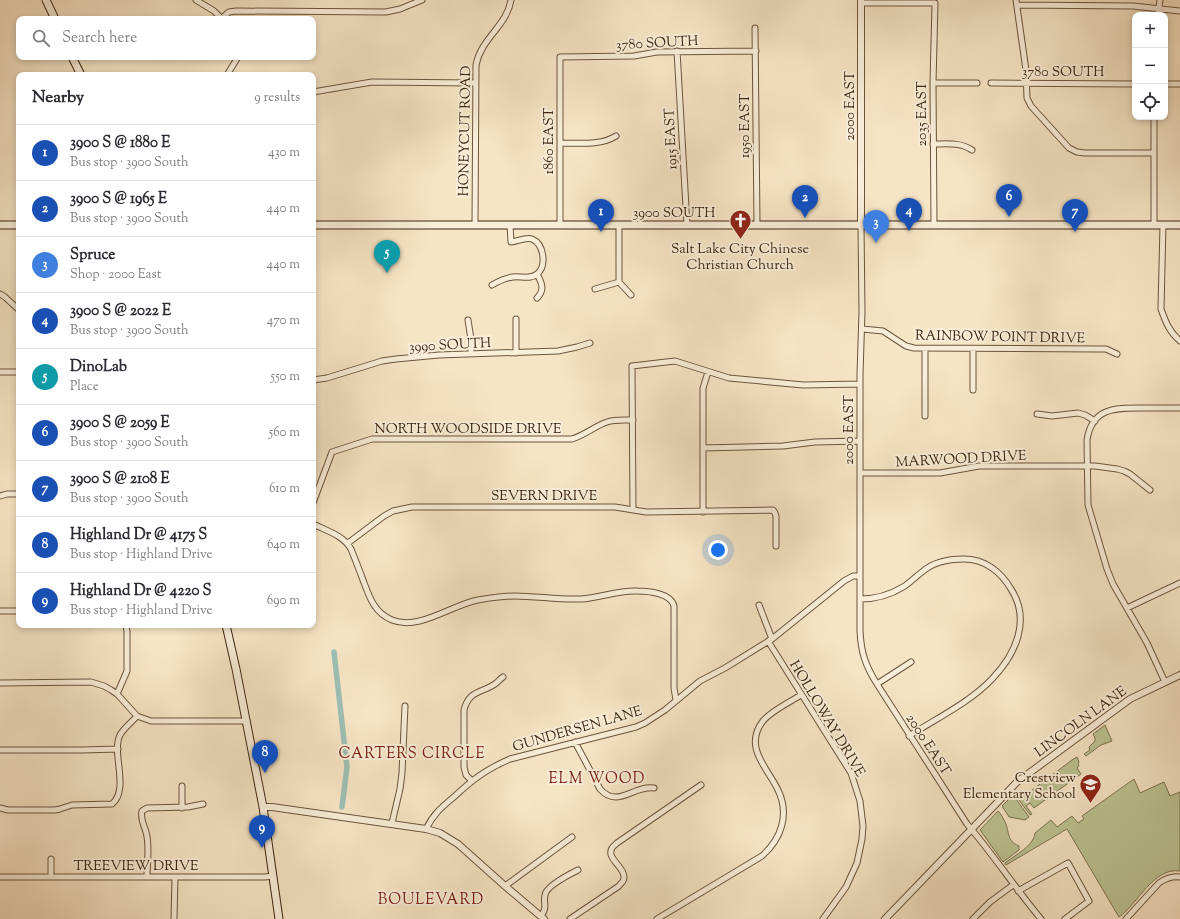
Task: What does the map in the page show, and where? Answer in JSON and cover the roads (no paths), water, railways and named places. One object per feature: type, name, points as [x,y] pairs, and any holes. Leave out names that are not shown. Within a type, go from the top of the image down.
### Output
[{"type":"main road","points":[[46,0],[54,16]]},
{"type":"main road","points":[[74,60],[80,72]]},
{"type":"main road","points":[[0,225],[16,225]]},
{"type":"main road","name":"3900 SOUTH","points":[[316,225],[1180,225]]},
{"type":"main road","points":[[227,628],[247,721],[263,807],[278,919]]},
{"type":"street","points":[[196,0],[219,16]]},
{"type":"street","points":[[224,16],[229,12],[236,11],[386,12],[400,9],[422,0]]},
{"type":"street","name":"HONEYCUT ROAD","points":[[475,225],[476,65],[479,54],[506,16],[511,0]]},
{"type":"street","points":[[1158,9],[1160,0]]},
{"type":"street","name":"2035 EAST","points":[[861,1],[935,3],[933,83],[934,225]]},
{"type":"street","name":"2000 EAST","points":[[861,1],[860,225],[862,329],[860,384],[860,631],[862,650],[866,666],[967,824],[1041,919]]},
{"type":"street","points":[[1154,153],[1085,153],[1074,151],[1069,148],[1031,106],[1027,98],[1026,70],[1016,2],[1133,6],[1180,12]]},
{"type":"street","name":"1950 EAST","points":[[755,28],[757,225]]},
{"type":"street","name":"3780 SOUTH","points":[[560,57],[634,56],[657,52],[677,51],[756,51]]},
{"type":"street","name":"1915 EAST","points":[[677,51],[687,224]]},
{"type":"street","name":"1860 EAST","points":[[560,57],[560,225]]},
{"type":"street","points":[[229,72],[236,60]]},
{"type":"street","points":[[316,91],[372,82],[475,83]]},
{"type":"street","points":[[933,83],[977,84]]},
{"type":"street","name":"3780 SOUTH","points":[[991,83],[1132,84]]},
{"type":"street","points":[[1168,84],[1180,84]]},
{"type":"street","points":[[1154,120],[1154,225]]},
{"type":"street","points":[[560,143],[601,142],[616,136]]},
{"type":"street","points":[[934,144],[959,144],[972,150]]},
{"type":"street","points":[[492,285],[507,278],[529,278],[537,274],[541,268],[541,246],[538,242],[529,238],[511,242],[510,225]]},
{"type":"street","points":[[619,225],[619,282],[631,295]]},
{"type":"street","points":[[1163,225],[1161,309],[1172,334],[1180,341]]},
{"type":"street","points":[[537,274],[542,286],[541,293],[537,298]]},
{"type":"street","points":[[595,289],[619,282]]},
{"type":"street","points":[[0,294],[16,307]]},
{"type":"street","points":[[516,319],[516,353]]},
{"type":"street","points":[[468,320],[471,338],[471,354]]},
{"type":"street","name":"RAINBOW POINT DRIVE","points":[[862,329],[883,331],[906,346],[914,348],[1100,349],[1117,354]]},
{"type":"street","name":"3990 SOUTH","points":[[316,380],[327,378],[382,361],[396,359],[439,355],[565,350],[590,343]]},
{"type":"street","points":[[925,349],[925,416]]},
{"type":"street","points":[[973,349],[973,390]]},
{"type":"street","points":[[633,510],[632,366],[675,361],[729,378],[803,385],[860,384]]},
{"type":"street","points":[[0,372],[16,372]]},
{"type":"street","points":[[703,512],[703,388],[708,372]]},
{"type":"street","points":[[1164,682],[1147,643],[1113,584],[1090,513],[1087,500],[1088,436],[1095,421],[1107,411],[1117,408],[1180,408]]},
{"type":"street","points":[[1037,414],[1052,416],[1074,413],[1082,414],[1095,421]]},
{"type":"street","name":"NORTH WOODSIDE DRIVE","points":[[316,495],[332,452],[372,439],[572,439],[584,435],[606,422],[633,420]]},
{"type":"street","points":[[703,448],[783,446],[815,442],[860,441]]},
{"type":"street","name":"MARWOOD DRIVE","points":[[860,474],[936,473],[979,466],[1087,466],[1112,468],[1124,471],[1150,490]]},
{"type":"street","points":[[0,496],[16,494]]},
{"type":"street","name":"SEVERN DRIVE","points":[[348,544],[384,516],[393,511],[412,508],[615,507],[646,512],[774,511],[776,516],[776,546]]},
{"type":"street","points":[[316,525],[341,537],[348,544],[372,603],[383,615],[391,620],[400,622],[419,622],[458,606],[496,597],[514,596],[563,600],[637,591],[663,595],[672,602],[674,606],[674,688],[676,700]]},
{"type":"street","points":[[860,599],[869,599],[892,593],[904,587],[923,570],[936,564],[951,560],[966,559],[981,562],[993,568],[1007,582],[1015,595],[1021,617],[1020,630],[1016,643],[1010,654],[995,675],[965,701],[910,736]]},
{"type":"street","name":"GUNDERSEN LANE","points":[[426,829],[436,813],[483,772],[510,759],[636,727],[645,723],[665,710],[700,681],[725,668],[770,640],[844,581],[853,576],[860,576]]},
{"type":"street","points":[[1127,608],[1180,583]]},
{"type":"street","name":"HOLLOWAY DRIVE","points":[[760,606],[770,640],[801,695],[851,773],[860,801],[862,814],[862,839],[857,863],[846,887],[823,919]]},
{"type":"street","points":[[0,611],[16,611]]},
{"type":"street","points":[[117,694],[127,671],[128,647],[126,628]]},
{"type":"street","points":[[877,684],[910,662]]},
{"type":"street","name":"LINCOLN LANE","points":[[885,919],[1008,790],[1130,698],[1180,675]]},
{"type":"street","points":[[472,781],[466,775],[464,767],[465,705],[472,695],[495,684],[503,677]]},
{"type":"street","points":[[0,683],[91,682],[104,686],[117,694],[137,716],[152,721],[247,721]]},
{"type":"street","points":[[657,919],[762,856],[776,841],[781,830],[783,820],[784,811],[782,800],[778,790],[760,762],[755,743],[756,735],[764,720],[801,695]]},
{"type":"street","points":[[392,823],[402,773],[405,706]]},
{"type":"street","points":[[0,808],[8,810],[55,810],[72,805],[108,805],[114,803],[118,796],[119,786],[118,741],[120,734],[137,716]]},
{"type":"street","points":[[576,742],[600,789],[605,795],[618,798],[643,788],[654,788]]},
{"type":"street","points":[[0,750],[118,749]]},
{"type":"street","points":[[570,919],[619,886],[623,881],[624,877],[622,871],[612,857],[612,848],[701,785]]},
{"type":"street","points":[[182,786],[182,808]]},
{"type":"street","points":[[147,877],[147,836],[141,815],[144,810],[149,808],[194,807],[203,804]]},
{"type":"street","points":[[263,807],[392,823],[426,829],[440,834],[458,844],[505,886],[543,917],[545,909],[545,895],[548,890],[578,870]]},
{"type":"street","points":[[505,886],[572,837]]},
{"type":"street","points":[[51,859],[51,877]]},
{"type":"street","points":[[1018,891],[1068,862],[1089,901],[1065,919]]},
{"type":"street","name":"TREEVIEW DRIVE","points":[[0,877],[273,876]]},
{"type":"street","points":[[174,919],[175,877]]},
{"type":"street","points":[[1126,919],[1159,883],[1165,879],[1180,877]]},
{"type":"street","points":[[973,919],[988,904],[1013,884]]},
{"type":"waterway","points":[[334,652],[347,767],[342,807]]},
{"type":"place","name":"3900 S @ 2059 E","points":[[1009,217]]},
{"type":"place","name":"3900 S @ 1965 E","points":[[805,218]]},
{"type":"place","name":"3900 S @ 2022 E","points":[[909,231]]},
{"type":"place","name":"3900 S @ 1880 E","points":[[601,232]]},
{"type":"place","name":"3900 S @ 2108 E","points":[[1075,232]]},
{"type":"place","name":"Salt Lake City Chinese Christian Church","points":[[740,240]]},
{"type":"place","name":"Spruce","points":[[876,243]]},
{"type":"place","name":"DinoLab","points":[[387,273]]},
{"type":"place","name":"Highland Dr @ 4175 S","points":[[265,773]]},
{"type":"place","name":"Crestview Elementary School","points":[[1091,804]]},
{"type":"place","name":"Highland Dr @ 4220 S","points":[[262,848]]},
{"type":"district","name":"CARTERS CIRCLE","points":[[412,753]]},
{"type":"district","name":"ELM WOOD","points":[[597,778]]},
{"type":"district","name":"BOULEVARD","points":[[431,899]]}]
